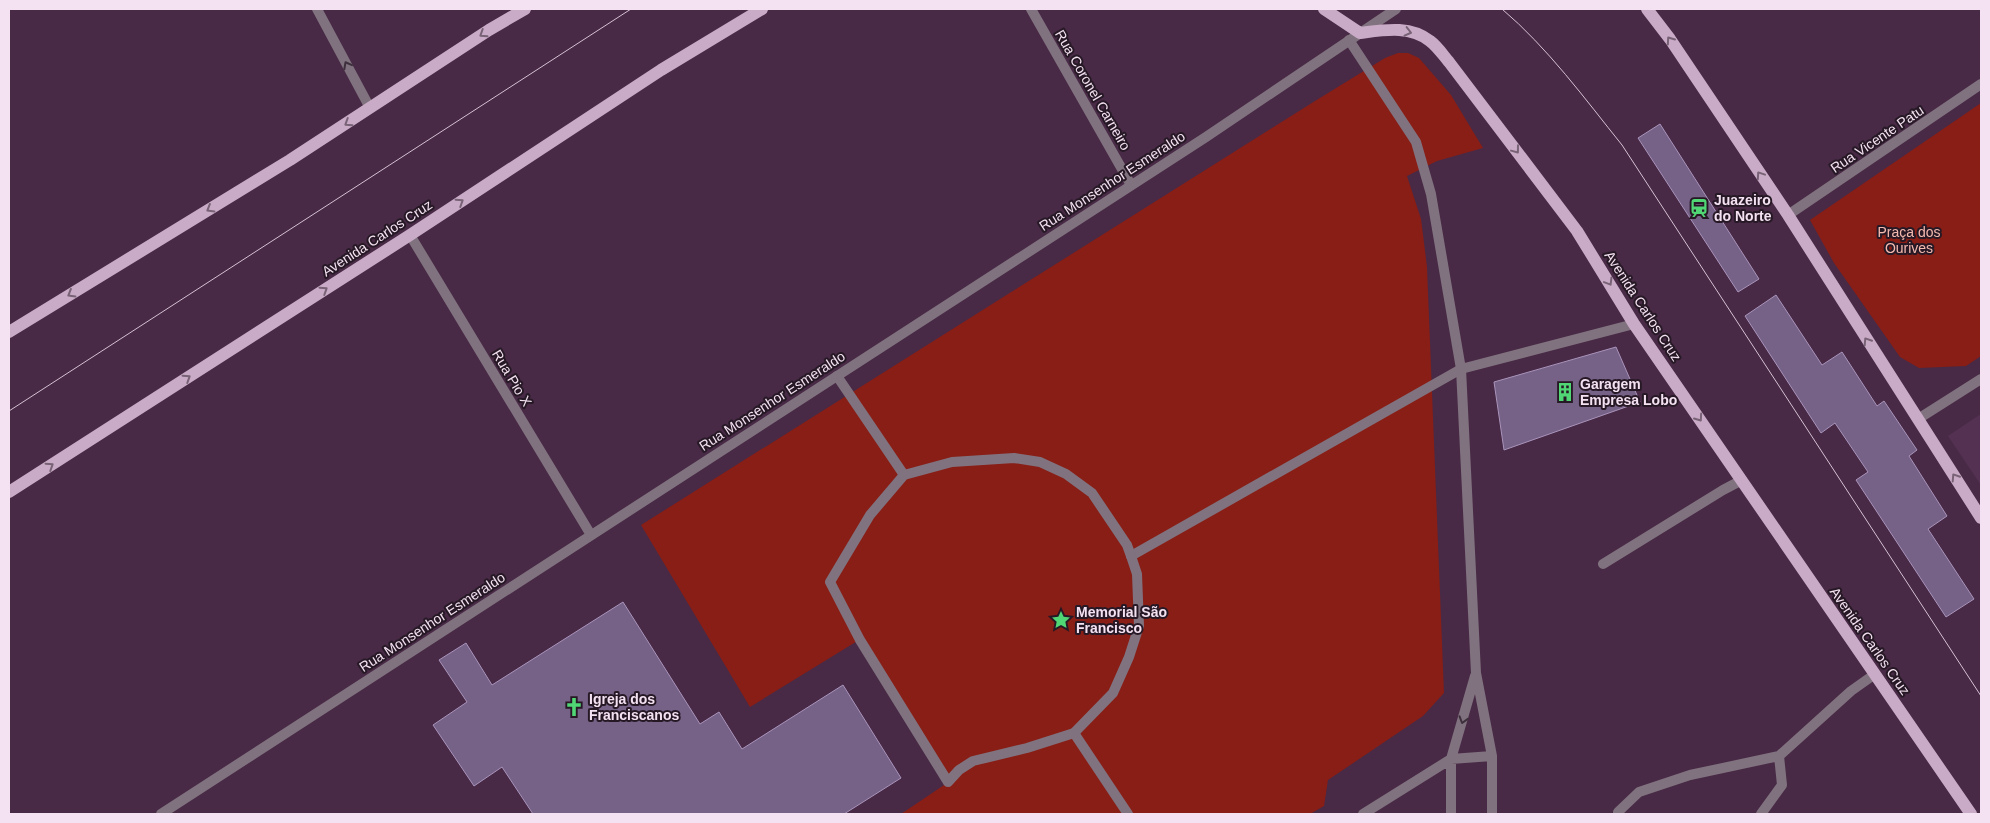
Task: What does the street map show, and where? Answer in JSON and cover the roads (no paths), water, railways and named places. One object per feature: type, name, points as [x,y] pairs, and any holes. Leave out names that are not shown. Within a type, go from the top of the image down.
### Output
[{"type":"main road","points":[[9,332],[282,165],[489,30],[525,9]]},
{"type":"main road","name":"Avenida Carlos Cruz","points":[[9,492],[410,235],[661,70],[762,9]]},
{"type":"main road","points":[[1324,9],[1355,36]]},
{"type":"main road","points":[[1647,9],[1670,39],[1788,216],[1981,518]]},
{"type":"main road","name":"Avenida Carlos Cruz","points":[[1355,36],[1386,29],[1409,30],[1430,41],[1449,62],[1578,231],[1634,324],[1971,814]]},
{"type":"street","points":[[317,9],[370,108]]},
{"type":"street","name":"Rua Coronel Carneiro","points":[[1031,9],[1131,185]]},
{"type":"street","name":"Rua Monsenhor Esmeraldo","points":[[161,814],[1131,185],[1396,9]]},
{"type":"street","points":[[1355,36],[1416,142],[1431,194],[1461,369],[1476,673],[1492,756],[1492,814]]},
{"type":"street","name":"Rua Vicente Patu","points":[[1788,216],[1981,84]]},
{"type":"street","name":"Rua Pio X","points":[[410,235],[591,536]]},
{"type":"street","points":[[1131,556],[1461,369],[1634,324]]},
{"type":"street","points":[[837,376],[904,475]]},
{"type":"street","points":[[1918,419],[1981,379]]},
{"type":"street","points":[[1014,458],[1040,462],[1066,474],[1092,493],[1127,545],[1137,574],[1139,626],[1130,657],[1113,693],[1074,733],[1027,748],[973,761],[959,770],[948,782],[860,640],[830,582],[870,515],[904,475],[952,462],[1014,458]]},
{"type":"street","points":[[1603,564],[1722,490],[1742,480]]},
{"type":"street","points":[[1451,814],[1451,759],[1476,673]]},
{"type":"street","points":[[1618,814],[1639,792],[1690,775],[1779,756],[1851,691],[1875,674]]},
{"type":"street","points":[[1074,733],[1128,814]]},
{"type":"street","points":[[1363,814],[1451,759],[1492,756]]},
{"type":"street","points":[[1761,814],[1782,785],[1779,756]]},
{"type":"tram line","points":[[9,411],[631,9]]},
{"type":"tram line","points":[[1502,9],[1535,40],[1622,145],[1981,696]]},
{"type":"place","name":"Juazeiro do Norte","points":[[1699,208]]},
{"type":"place","name":"Garagem Empresa Lobo","points":[[1565,392]]},
{"type":"place","name":"Memorial São Francisco","points":[[1061,620]]},
{"type":"place","name":"Igreja dos Franciscanos","points":[[574,707]]},
{"type":"park label","name":"Praça dos Ourives","points":[[1909,240]]}]
